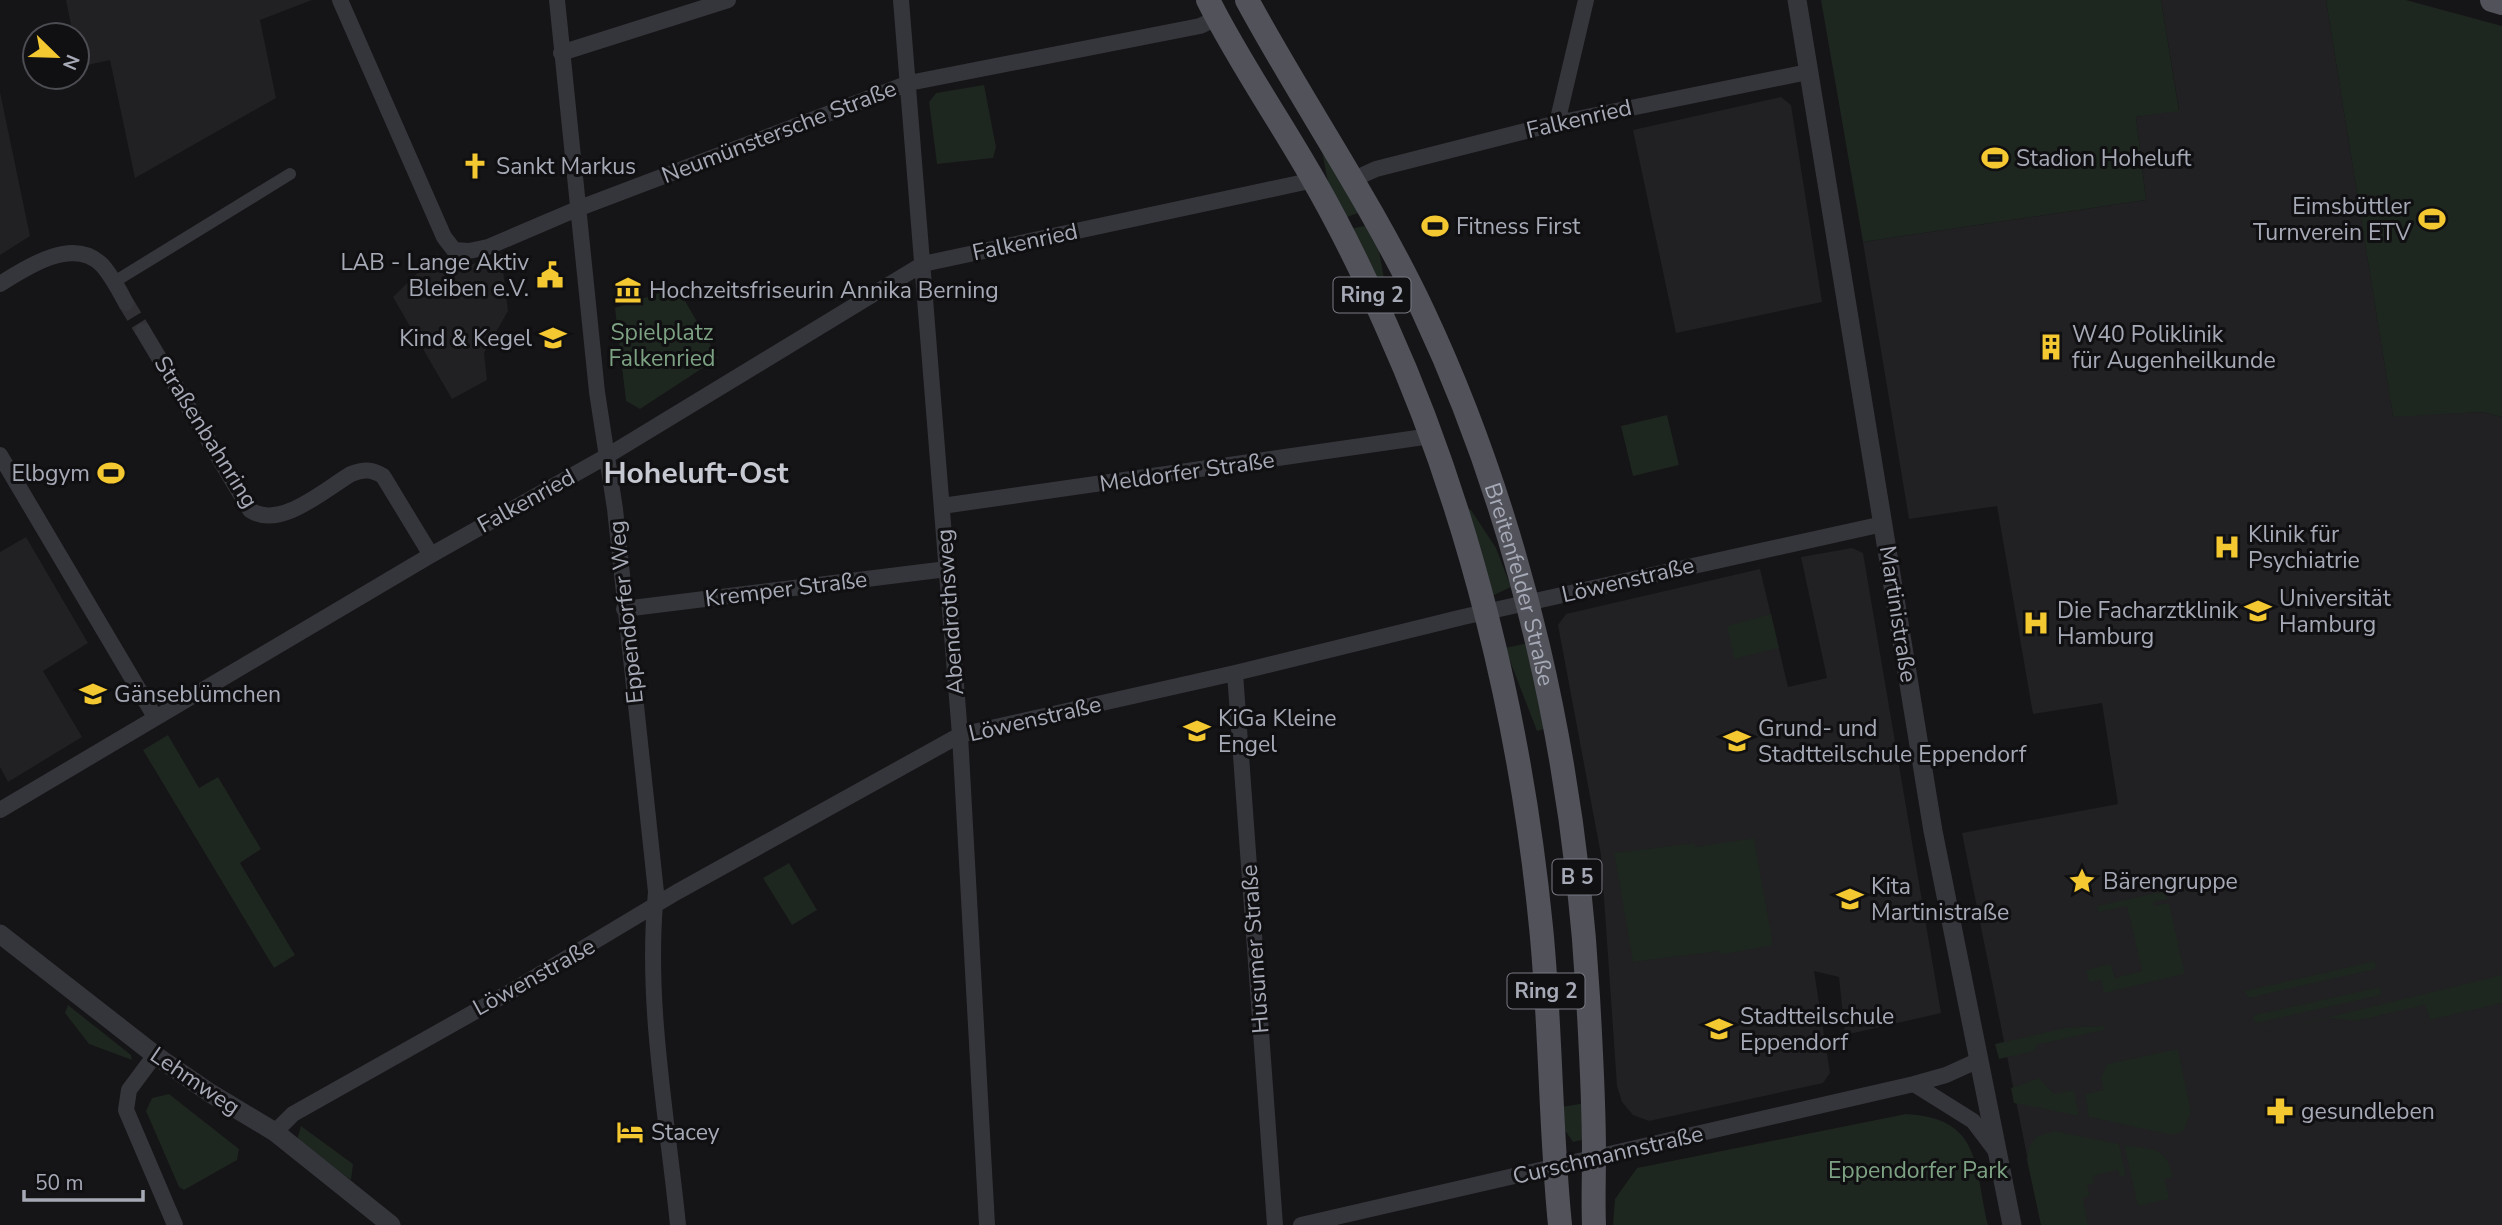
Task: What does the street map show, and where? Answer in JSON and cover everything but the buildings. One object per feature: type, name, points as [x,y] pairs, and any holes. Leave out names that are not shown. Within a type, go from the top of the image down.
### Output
[{"type":"main road","name":"Breitenfelder Straße","points":[[1247,0],[1354,179],[1424,314],[1471,426],[1526,604],[1550,708],[1574,844],[1588,995],[1594,1225]]},
{"type":"main road","points":[[2491,0],[2502,2]]},
{"type":"main road","name":"Breitenfelder Straße","points":[[1213,9],[1314,180],[1387,326],[1431,436],[1484,612],[1509,712],[1528,815],[1545,976],[1560,1225]]},
{"type":"street","name":"Neumünstersche Straße","points":[[340,0],[444,237],[454,250],[469,251],[488,247],[577,209],[909,83],[1200,26],[1213,9]]},
{"type":"street","name":"Eppendorfer Weg","points":[[557,0],[597,391],[607,456],[656,892],[651,926],[653,982],[678,1225]]},
{"type":"street","points":[[561,53],[728,0]]},
{"type":"street","name":"Abendrothsweg","points":[[901,0],[960,735],[986,1225]]},
{"type":"street","points":[[1557,123],[1586,0]]},
{"type":"street","name":"Martinistraße","points":[[1797,0],[1933,831],[2012,1225]]},
{"type":"street","name":"Falkenried","points":[[1354,179],[1376,169],[1557,123],[1808,72]]},
{"type":"street","points":[[114,282],[290,174]]},
{"type":"street","name":"Falkenried","points":[[0,810],[431,555],[607,456],[923,264],[1314,180]]},
{"type":"street","points":[[0,284],[42,259],[78,253],[100,264],[126,303]]},
{"type":"street","name":"Straßenbahnring","points":[[143,331],[250,510],[266,517],[283,514],[351,474],[364,469],[374,471],[383,476],[431,555]]},
{"type":"street","name":"Meldorfer Straße","points":[[942,506],[1431,436]]},
{"type":"street","points":[[0,455],[155,718]]},
{"type":"street","name":"Löwenstraße","points":[[275,1132],[293,1114],[960,735],[1235,673],[1484,612],[1883,524]]},
{"type":"street","name":"Kremper Straße","points":[[624,609],[947,569]]},
{"type":"street","name":"Husumer Straße","points":[[1235,673],[1275,1225]]},
{"type":"street","name":"Lehmweg","points":[[0,934],[155,1055],[210,1093],[275,1132],[391,1225]]},
{"type":"street","points":[[155,1055],[130,1090],[126,1110],[175,1225]]},
{"type":"street","name":"Curschmannstraße","points":[[1301,1225],[1556,1168],[1594,1155],[1914,1084],[1946,1075],[1977,1061]]},
{"type":"street","points":[[1914,1084],[1973,1121],[1996,1152]]},
{"type":"shaded area","points":[[66,0],[312,0],[260,20],[276,98],[135,178],[110,60],[91,64],[91,21],[70,21]]},
{"type":"shaded area","name":"Universität Hamburg","points":[[2161,0],[2326,0],[2393,416],[2482,412],[2502,417],[2502,1225],[2041,1225],[1962,833],[2118,804],[2102,703],[2033,714],[1997,506],[1909,519],[1863,242],[2146,200],[2136,117],[2179,110]]},
{"type":"shaded area","points":[[0,92],[30,236],[0,255]]},
{"type":"shaded area","points":[[1781,97],[1791,105],[1822,302],[1676,333],[1633,130]]},
{"type":"shaded area","points":[[437,254],[464,267],[501,254],[508,311],[484,353],[487,380],[452,399],[393,297]]},
{"type":"shaded area","points":[[26,537],[88,643],[43,671],[82,737],[8,782],[0,767],[0,552]]},
{"type":"shaded area","name":"Grund- und Stadtteilschule Eppendorf","points":[[1852,548],[1863,553],[1941,1013],[1845,1035],[1839,977],[1814,971],[1830,1073],[1823,1083],[1649,1121],[1633,1115],[1622,1102],[1617,1086],[1601,855],[1558,625],[1566,614],[1760,569],[1788,687],[1827,678],[1801,557]]},
{"type":"green space","name":"Stadion Hoheluft","points":[[1821,0],[2161,0],[2179,111],[2136,117],[2146,200],[1863,242]]},
{"type":"green space","name":"Eimsbüttler Turnverein ETV","points":[[2326,0],[2406,0],[2502,26],[2502,417],[2482,412],[2393,417]]},
{"type":"green space","points":[[984,85],[996,147],[993,158],[937,164],[929,102],[936,93]]},
{"type":"green space","points":[[1320,141],[1364,211],[1344,218],[1328,182]]},
{"type":"green space","points":[[1369,225],[1377,240],[1386,289],[1379,292],[1350,229]]},
{"type":"green space","name":"Spielplatz Falkenried","points":[[677,287],[718,358],[640,409],[626,401],[615,308]]},
{"type":"green space","points":[[1667,415],[1679,465],[1633,476],[1621,426]]},
{"type":"green space","points":[[1465,508],[1471,510],[1496,548],[1511,587],[1490,597]]},
{"type":"green space","points":[[1771,614],[1779,648],[1734,659],[1727,626]]},
{"type":"green space","points":[[1528,643],[1547,728],[1537,731],[1505,648]]},
{"type":"green space","points":[[168,735],[199,788],[218,777],[261,849],[240,863],[295,955],[274,968],[143,750]]},
{"type":"green space","points":[[1754,838],[1773,945],[1721,955],[1720,951],[1633,962],[1614,853],[1695,843],[1695,847]]},
{"type":"green space","points":[[789,863],[817,910],[792,925],[763,878]]},
{"type":"green space","points":[[2165,891],[2168,899],[2154,902],[2154,906],[2169,903],[2185,974],[2104,993],[2101,980],[2089,982],[2086,970],[2111,964],[2115,978],[2142,971],[2127,906],[2098,912],[2097,906]]},
{"type":"green space","points":[[2375,961],[2376,969],[2249,998],[2244,991]]},
{"type":"green space","points":[[2502,975],[2502,1003],[2430,1020],[2425,1005],[2356,1021],[2330,1018],[2263,1033]]},
{"type":"green space","points":[[2380,987],[2382,995],[2257,1023],[2253,1020],[2254,1015]]},
{"type":"green space","points":[[68,1005],[131,1055],[132,1060],[89,1044],[65,1013]]},
{"type":"green space","points":[[2104,1026],[2104,1030],[2037,1045],[2035,1051],[1999,1059],[1995,1044],[2064,1028]]},
{"type":"green space","points":[[2178,1049],[2191,1111],[2184,1131],[2172,1135],[2089,1117],[2085,1094],[2103,1090],[2101,1077],[2107,1064]]},
{"type":"green space","points":[[2039,1078],[2054,1094],[2074,1090],[2079,1116],[2014,1103],[2011,1088]]},
{"type":"green space","points":[[169,1094],[239,1149],[237,1160],[184,1190],[179,1187],[146,1111],[152,1098]]},
{"type":"green space","points":[[1585,1103],[1582,1140],[1573,1142],[1564,1129],[1561,1107]]},
{"type":"green space","name":"Eppendorfer Park","points":[[1906,1114],[1930,1117],[1948,1124],[1961,1135],[1976,1164],[1988,1225],[1613,1225],[1615,1199],[1637,1168]]},
{"type":"green space","points":[[301,1126],[353,1164],[351,1180],[297,1140]]},
{"type":"green space","points":[[2054,1131],[2119,1144],[2126,1175],[2120,1177],[2118,1170],[2093,1176],[2095,1183],[2087,1185],[2090,1196],[2083,1198],[2088,1225],[2041,1225],[2027,1160],[2029,1146],[2036,1137]]},
{"type":"green space","points":[[2124,1145],[2162,1154],[2173,1177],[2165,1179],[2169,1199],[2138,1206]]},
{"type":"tunnel","points":[[126,303],[143,331]]},
{"type":"place","name":"Stadion Hoheluft","points":[[1995,158]]},
{"type":"place","name":"Sankt Markus","points":[[475,166]]},
{"type":"place","name":"Eimsbüttler Turnverein ETV","points":[[2432,219]]},
{"type":"place","name":"Fitness First","points":[[1435,226]]},
{"type":"place","name":"LAB - Lange Aktiv Bleiben e.V.","points":[[550,275]]},
{"type":"place","name":"Hochzeitsfriseurin Annika Berning","points":[[628,290]]},
{"type":"place","name":"Kind & Kegel","points":[[553,338]]},
{"type":"place","name":"W40 Poliklinik für Augenheilkunde","points":[[2051,347]]},
{"type":"place","name":"Elbgym","points":[[111,473]]},
{"type":"place","name":"Klinik für Psychiatrie","points":[[2227,547]]},
{"type":"place","name":"Universität Hamburg","points":[[2258,611]]},
{"type":"place","name":"Die Facharztklinik Hamburg","points":[[2036,623]]},
{"type":"place","name":"Gänseblümchen","points":[[93,694]]},
{"type":"place","name":"KiGa Kleine Engel","points":[[1197,731]]},
{"type":"place","name":"Grund- und Stadtteilschule Eppendorf","points":[[1737,741]]},
{"type":"place","name":"Bärengruppe","points":[[2082,881]]},
{"type":"place","name":"Kita Martinistraße","points":[[1850,899]]},
{"type":"place","name":"Stadtteilschule Eppendorf","points":[[1719,1029]]},
{"type":"place","name":"gesundleben","points":[[2280,1111]]},
{"type":"place","name":"Stacey","points":[[630,1132]]},
{"type":"district","name":"Hoheluft-Ost","points":[[696,473]]}]
